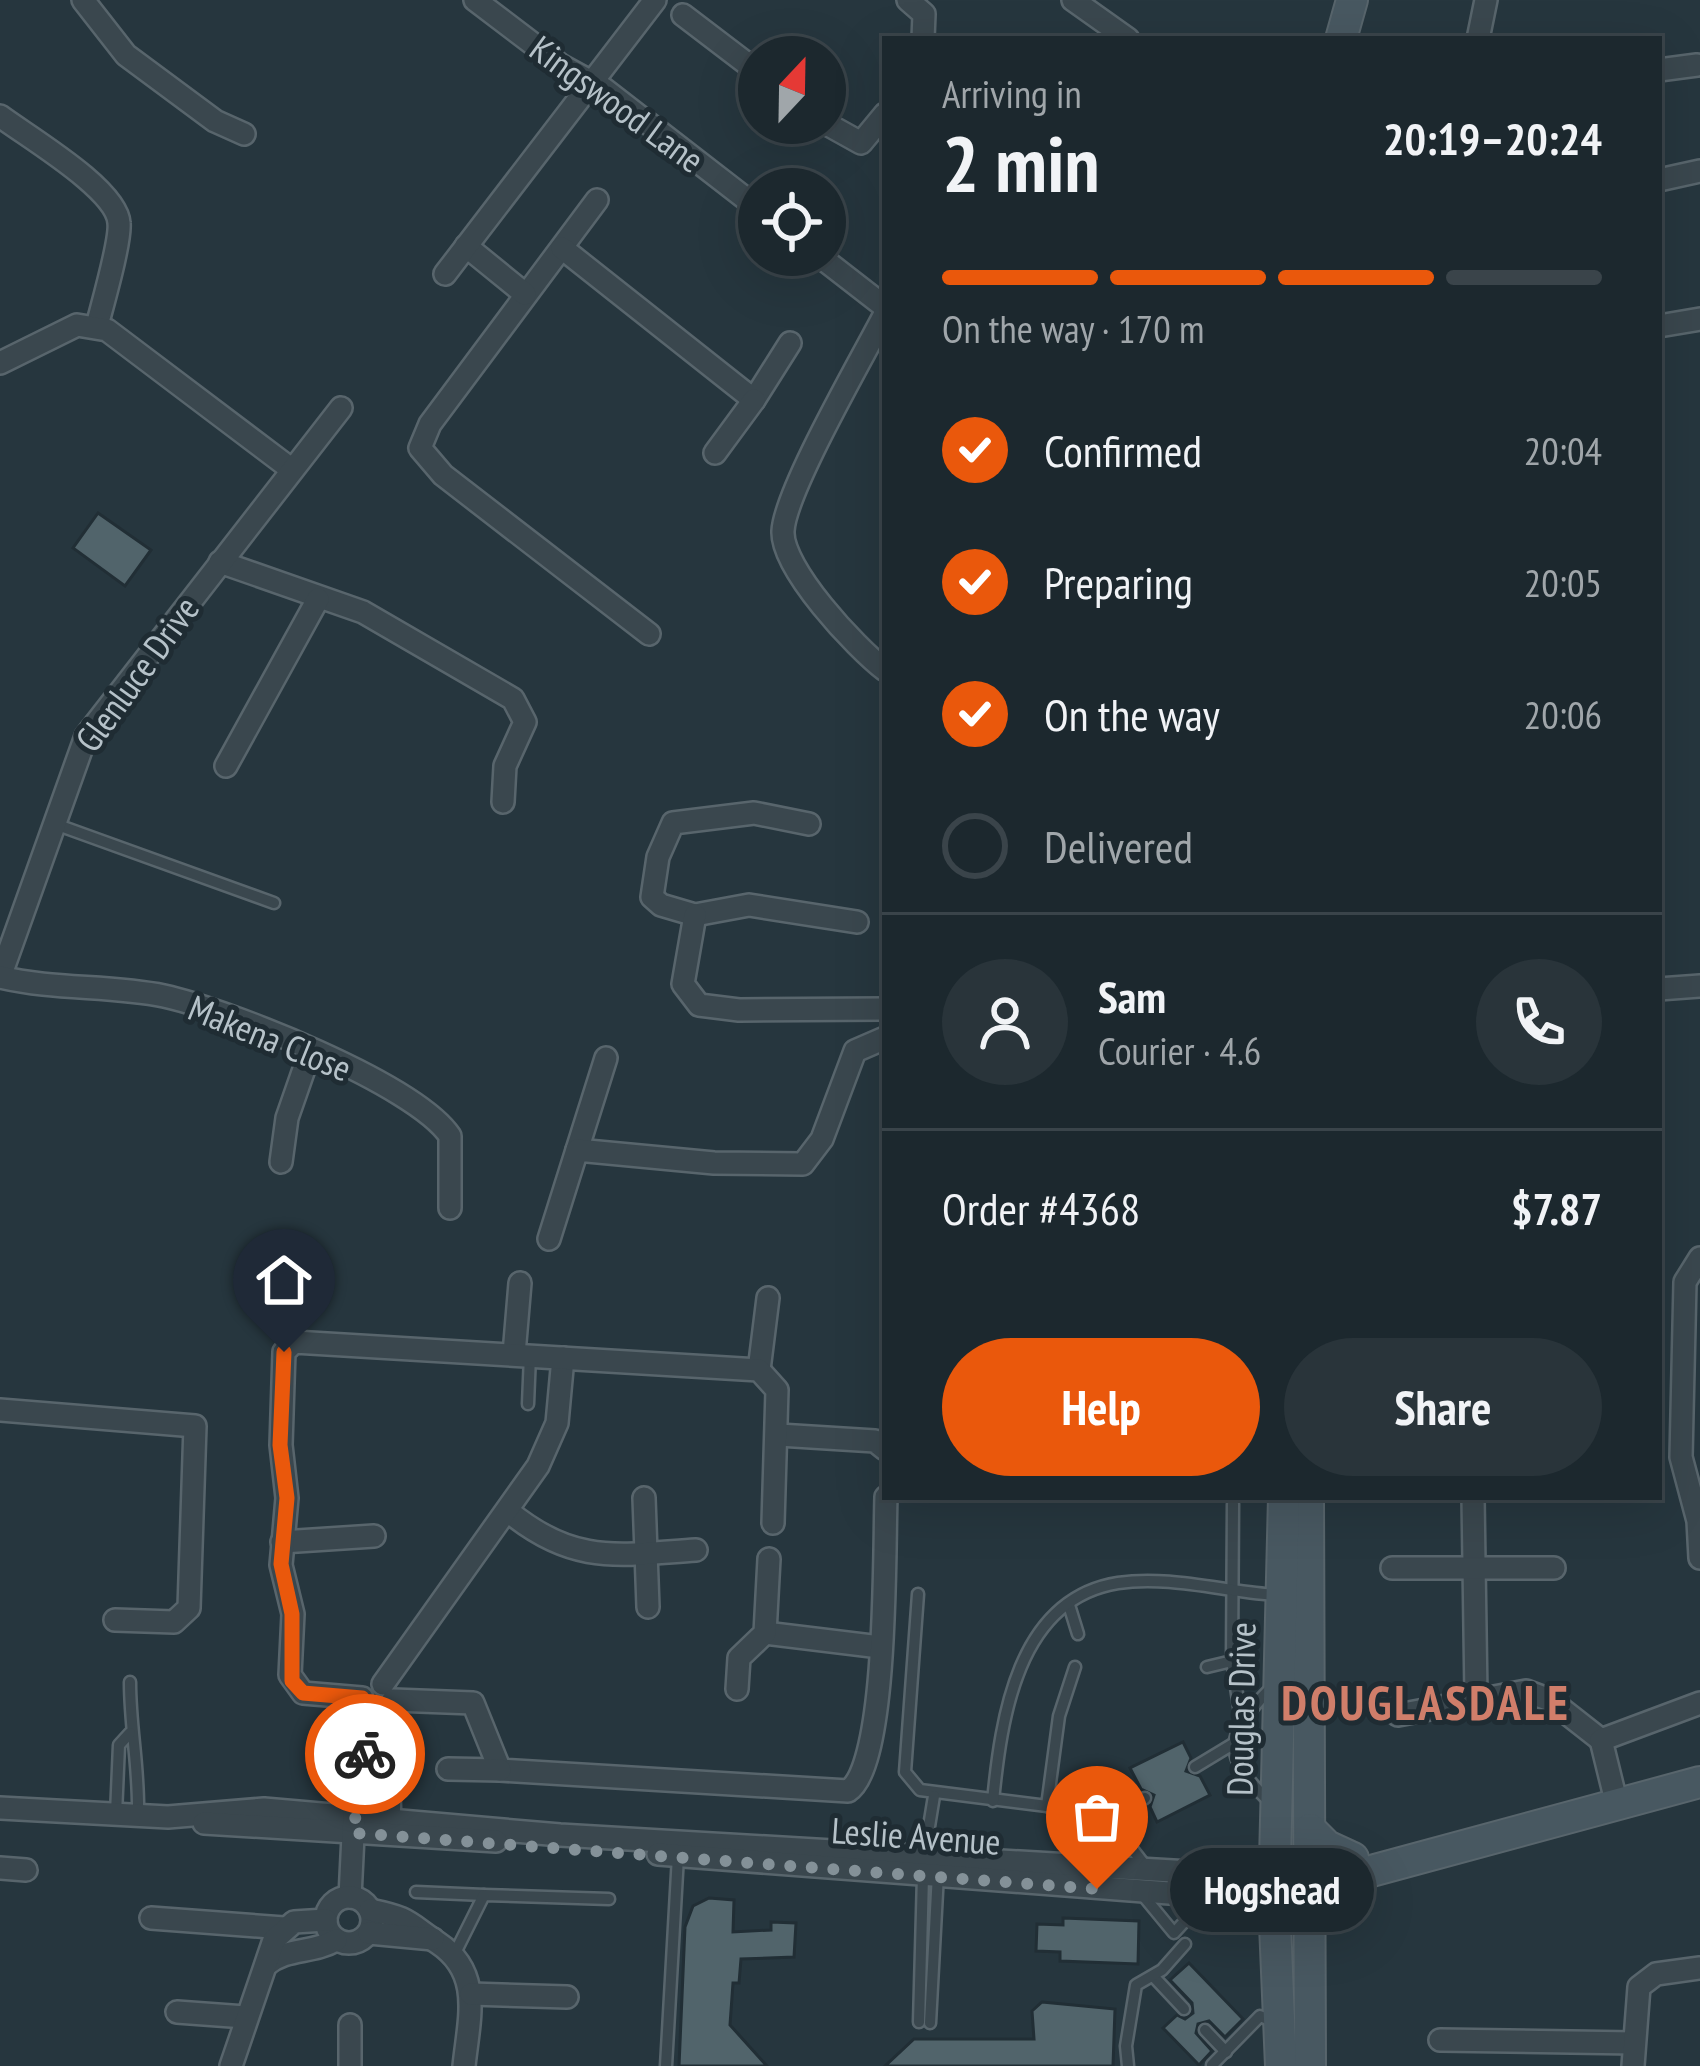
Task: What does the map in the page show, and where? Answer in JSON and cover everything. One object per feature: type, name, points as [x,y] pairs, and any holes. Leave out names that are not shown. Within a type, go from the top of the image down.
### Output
[{"type":"street","points":[[83,0],[127,55],[214,121],[244,134]]},
{"type":"street","name":"Kingswood Lane","points":[[475,0],[562,66],[593,81],[738,193]]},
{"type":"street","points":[[445,274],[655,0]]},
{"type":"street","points":[[908,0],[924,14],[923,36]]},
{"type":"street","points":[[1073,0],[1124,36]]},
{"type":"street","points":[[1343,36],[1352,0]]},
{"type":"street","points":[[1479,36],[1486,0]]},
{"type":"street","points":[[683,15],[738,57]]},
{"type":"street","points":[[1662,70],[1699,70]]},
{"type":"street","points":[[0,116],[91,184],[116,209],[118,239],[97,326]]},
{"type":"street","points":[[846,135],[861,143],[882,118]]},
{"type":"street","points":[[1662,179],[1700,170]]},
{"type":"street","points":[[598,200],[422,436],[422,454],[649,634]]},
{"type":"street","points":[[466,246],[525,295]]},
{"type":"street","points":[[562,248],[754,400]]},
{"type":"street","points":[[844,276],[882,308]]},
{"type":"street","points":[[882,316],[801,481],[783,533],[788,554],[838,627],[882,667]]},
{"type":"street","points":[[1662,325],[1700,319]]},
{"type":"street","points":[[0,363],[64,330],[97,326],[158,365],[291,469]]},
{"type":"street","points":[[715,453],[790,343]]},
{"type":"street","name":"Glenluce Drive","points":[[0,977],[86,736],[341,408]]},
{"type":"street","points":[[220,562],[351,607],[513,699],[524,726],[505,766],[503,802]]},
{"type":"street","points":[[226,766],[318,598]]},
{"type":"street","points":[[809,824],[754,813],[673,823],[658,857],[652,896],[661,905],[695,915],[749,905],[857,922]]},
{"type":"street","points":[[695,915],[683,984],[699,1005],[740,1010],[882,1009]]},
{"type":"street","name":"Makena Close","points":[[0,977],[47,988],[171,998],[310,1052],[400,1094],[441,1124],[452,1144],[450,1208]]},
{"type":"street","points":[[1662,989],[1700,986]]},
{"type":"street","points":[[577,1150],[714,1163],[803,1163],[822,1139],[855,1051],[882,1039]]},
{"type":"street","points":[[280,1162],[287,1118],[310,1052]]},
{"type":"street","points":[[549,1239],[606,1058]]},
{"type":"street","points":[[1700,1258],[1685,1282],[1692,1431],[1682,1465],[1698,1522],[1700,1558]]},
{"type":"street","points":[[520,1283],[522,1354]]},
{"type":"street","points":[[759,1370],[768,1298]]},
{"type":"street","points":[[500,1770],[473,1703],[326,1698],[294,1686],[292,1614],[281,1571],[287,1498],[281,1394],[284,1352],[290,1344],[320,1341],[759,1370],[777,1390],[773,1523]]},
{"type":"street","points":[[464,2066],[471,1994],[467,1970],[454,1953],[433,1940],[369,1921],[350,1897],[354,1824],[379,1700],[509,1512],[555,1431],[563,1358]]},
{"type":"street","points":[[0,1410],[195,1426],[189,1608],[174,1622],[115,1620]]},
{"type":"street","points":[[779,1435],[875,1441],[882,1447]]},
{"type":"street","points":[[644,1498],[648,1606]]},
{"type":"street","points":[[448,1769],[848,1791],[860,1783],[874,1742],[886,1500]]},
{"type":"street","name":"Douglas Drive","points":[[1283,1500],[1296,1596],[1310,1829],[1310,2066]]},
{"type":"street","name":"Douglas Drive","points":[[1281,2066],[1274,1889],[1282,1677],[1308,1500]]},
{"type":"street","points":[[1473,1500],[1476,1696]]},
{"type":"street","points":[[509,1512],[543,1539],[566,1549],[696,1550]]},
{"type":"street","points":[[282,1542],[374,1536]]},
{"type":"street","points":[[737,1689],[739,1658],[765,1634],[769,1559]]},
{"type":"street","points":[[1392,1568],[1554,1568]]},
{"type":"street","points":[[765,1634],[880,1647]]},
{"type":"street","points":[[1398,1714],[1476,1696],[1539,1695],[1601,1740],[1625,1798]]},
{"type":"street","points":[[379,1700],[390,1826]]},
{"type":"street","points":[[1601,1740],[1700,1703]]},
{"type":"street","name":"Leslie Avenue","points":[[1311,1882],[1353,1858],[1700,1782]]},
{"type":"street","name":"Leslie Avenue","points":[[0,1808],[560,1835],[931,1859],[1142,1893],[1205,1898],[1357,1876],[1625,1798]]},
{"type":"street","name":"Leslie Avenue","points":[[390,1826],[678,1856],[1074,1862],[1147,1868],[1274,1889]]},
{"type":"street","points":[[1310,1829],[1327,1846],[1353,1858]]},
{"type":"street","points":[[0,1868],[26,1870]]},
{"type":"street","points":[[265,1965],[278,1954],[319,1951],[331,1930],[329,1908],[350,1897]]},
{"type":"street","points":[[151,1918],[331,1930],[360,1941],[369,1921]]},
{"type":"street","points":[[231,2066],[245,2017],[284,1928]]},
{"type":"street","points":[[1633,2066],[1636,1994],[1644,1981],[1656,1974],[1700,1968]]},
{"type":"street","points":[[471,1994],[567,1997]]},
{"type":"street","points":[[177,2012],[245,2017]]},
{"type":"street","points":[[350,2025],[350,2066]]},
{"type":"street","points":[[1440,2040],[1634,2043]]},
{"type":"lane","points":[[52,823],[274,903]]},
{"type":"lane","points":[[522,1354],[528,1404]]},
{"type":"lane","points":[[1233,1504],[1232,1660],[1241,1720]]},
{"type":"lane","points":[[993,1801],[1013,1678],[1036,1636],[1089,1591],[1119,1583],[1296,1596]]},
{"type":"lane","points":[[918,1594],[905,1772],[910,1783],[934,1796],[1111,1817],[1147,1868]]},
{"type":"lane","points":[[1070,1605],[1078,1634]]},
{"type":"lane","points":[[1207,1667],[1232,1660]]},
{"type":"lane","points":[[1047,1806],[1061,1705],[1075,1667]]},
{"type":"lane","points":[[1279,1810],[1245,1779],[1233,1744],[1241,1720],[1282,1677]]},
{"type":"lane","points":[[127,1815],[139,1744],[130,1733],[130,1682]]},
{"type":"lane","points":[[127,1815],[119,1745],[130,1733]]},
{"type":"lane","points":[[1195,1767],[1233,1744]]},
{"type":"lane","points":[[924,2022],[934,1796]]},
{"type":"lane","points":[[1074,1862],[1111,1817],[1145,1798]]},
{"type":"lane","points":[[666,2066],[678,1856]]},
{"type":"lane","points":[[416,1892],[609,1899]]},
{"type":"lane","points":[[1142,1893],[1174,1933],[1205,1898]]},
{"type":"lane","points":[[454,1953],[484,1895]]},
{"type":"lane","points":[[1128,2066],[1136,1985],[1154,1977],[1185,1944]]},
{"type":"lane","points":[[1154,1977],[1184,2009]]},
{"type":"lane","points":[[1212,2065],[1260,2016],[1280,2024]]},
{"type":"lane","points":[[1205,2030],[1226,2052]]},
{"type":"building","points":[[98,513],[151,550],[125,586],[73,548]]},
{"type":"building","points":[[1183,1742],[1191,1758],[1186,1771],[1200,1776],[1210,1795],[1157,1822],[1150,1807],[1154,1795],[1141,1789],[1130,1768]]},
{"type":"building","points":[[709,1898],[734,1900],[733,1932],[771,1930],[771,1922],[796,1923],[794,1957],[741,1959],[739,1983],[733,1983],[730,2025],[767,2066],[679,2066],[685,1927],[693,1906]]},
{"type":"building","points":[[1063,1918],[1139,1921],[1138,1964],[1060,1961],[1060,1952],[1036,1951],[1037,1924],[1063,1925]]},
{"type":"building","points":[[1189,1963],[1243,2019],[1225,2037],[1209,2021],[1198,2024],[1196,2033],[1212,2051],[1199,2065],[1163,2028],[1177,2015],[1185,2019],[1193,2013],[1192,2003],[1170,1980]]},
{"type":"building","points":[[1042,2002],[1115,2009],[1113,2066],[885,2066],[914,2039],[1034,2039],[1032,2011]]},
{"type":"way so far","points":[[365,1754],[353,1833],[1097,1889]]},
{"type":"place","name":"Hogshead","points":[[1097,1889]]},
{"type":"district","name":"DOUGLASDALE","points":[[1426,1703]]},
{"type":"route","points":[[284,1352],[280,1445],[287,1498],[281,1564],[292,1614],[290,1675],[303,1693],[362,1698],[370,1711],[365,1754]]}]
